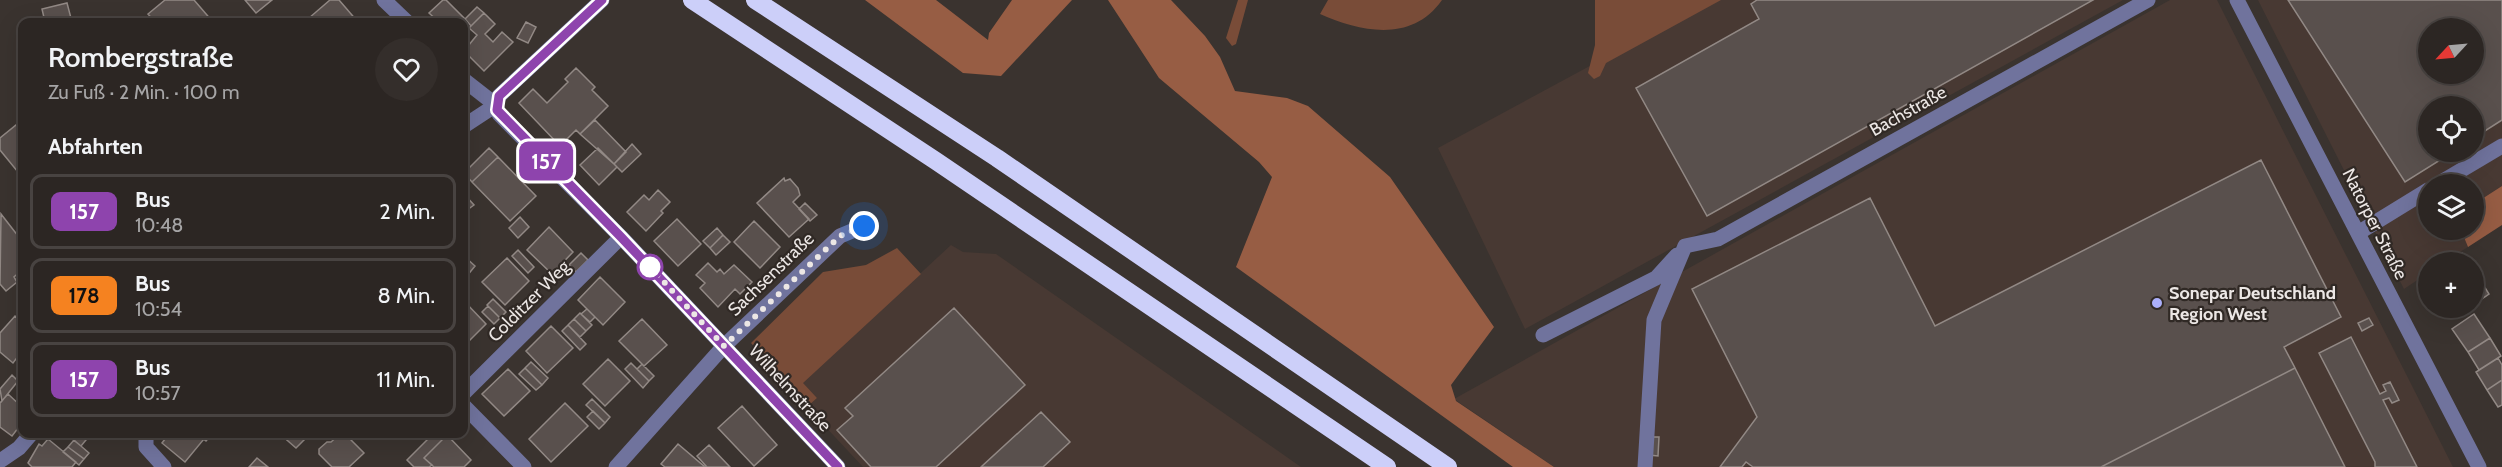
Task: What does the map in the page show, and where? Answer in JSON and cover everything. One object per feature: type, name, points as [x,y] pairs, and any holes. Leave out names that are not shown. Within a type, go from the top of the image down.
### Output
[{"type":"highway","points":[[692,0],[946,168],[1387,467]]},
{"type":"highway","points":[[755,0],[1007,164],[1448,467]]},
{"type":"street","points":[[384,0],[403,18]]},
{"type":"street","points":[[468,123],[496,105],[499,96],[602,0]]},
{"type":"street","name":"Bachstraße","points":[[1684,246],[1718,239],[2148,0]]},
{"type":"street","name":"Natorper Straße","points":[[2237,0],[2479,467]]},
{"type":"street","name":"Wilhelmstraße","points":[[468,83],[496,105],[499,114],[621,237],[838,467]]},
{"type":"street","points":[[2455,174],[2502,146]]},
{"type":"street","points":[[2358,233],[2418,196]]},
{"type":"street","name":"Sachsenstraße","points":[[615,467],[724,346],[840,236],[864,226]]},
{"type":"street","name":"Colditzer Weg","points":[[468,389],[621,237]]},
{"type":"street","points":[[1543,335],[1656,278],[1684,246]]},
{"type":"street","points":[[1645,467],[1654,320],[1684,246]]},
{"type":"street","points":[[468,410],[524,467]]},
{"type":"street","points":[[0,461],[19,448],[28,438]]},
{"type":"street","points":[[146,438],[146,447],[164,467]]},
{"type":"shaded area","points":[[865,0],[936,0],[988,40],[989,33],[1012,0],[1072,0],[1001,76],[963,73]]},
{"type":"shaded area","points":[[1108,0],[1171,0],[1205,36],[1220,57],[1235,91],[1287,98],[1308,106],[1390,177],[1494,327],[1451,385],[1456,401],[1554,467],[1513,467],[1236,267],[1272,177],[1259,162],[1159,78]]},
{"type":"shaded area","points":[[1238,0],[1248,0],[1236,44],[1232,46],[1226,38]]},
{"type":"shaded area","points":[[1328,0],[1442,0],[1430,14],[1416,23],[1385,30],[1352,25],[1320,14]]},
{"type":"shaded area","points":[[1595,0],[1721,0],[1606,63],[1600,76],[1594,79],[1588,73],[1595,45]]},
{"type":"shaded area","points":[[1712,0],[2123,0],[1525,329],[1438,148]]},
{"type":"shaded area","points":[[2170,0],[2217,0],[2453,467],[1554,467],[1454,399]]},
{"type":"shaded area","points":[[2258,0],[2502,0],[2502,186],[2484,198],[2484,174],[2418,174],[2418,240],[2465,240],[2468,247],[2460,252],[2418,252],[2418,280],[2404,289]]},
{"type":"shaded area","points":[[2502,186],[2502,225],[2484,237],[2484,198]]},
{"type":"shaded area","points":[[2465,240],[2479,240],[2468,247]]},
{"type":"shaded area","points":[[951,245],[963,252],[996,254],[1301,467],[863,467],[807,407],[817,398],[802,383]]},
{"type":"shaded area","points":[[897,248],[921,274],[803,383],[817,398],[807,407],[751,343],[823,272],[866,265]]},
{"type":"building","points":[[165,0],[194,0],[210,18],[152,18],[148,14]]},
{"type":"building","points":[[245,0],[272,0],[256,13]]},
{"type":"building","points":[[330,0],[339,0],[355,18],[309,18]]},
{"type":"building","points":[[443,0],[446,0],[464,18],[435,18],[429,13]]},
{"type":"building","points":[[1757,0],[2093,0],[1707,216],[1636,88],[1759,19],[1751,4]]},
{"type":"building","points":[[2288,0],[2502,0],[2502,120],[2484,132],[2484,96],[2418,96],[2418,162],[2437,162],[2405,182]]},
{"type":"building","points":[[67,3],[71,18],[44,18],[42,9]]},
{"type":"building","points":[[477,7],[484,13],[471,26],[466,18]]},
{"type":"building","points":[[484,13],[495,24],[485,34],[493,42],[502,32],[513,42],[484,71],[468,55],[468,46],[477,35],[469,28]]},
{"type":"building","points":[[526,22],[536,27],[528,43],[517,38]]},
{"type":"building","points":[[576,68],[595,87],[592,90],[608,106],[580,134],[576,130],[560,146],[519,103],[533,89],[547,103],[568,82],[565,79]]},
{"type":"building","points":[[595,120],[626,152],[614,164],[580,134]]},
{"type":"building","points":[[18,123],[18,172],[0,150],[0,138]]},
{"type":"building","points":[[632,144],[641,154],[622,172],[614,164]]},
{"type":"building","points":[[489,148],[498,157],[472,182],[468,178],[468,169]]},
{"type":"building","points":[[598,148],[617,167],[599,185],[580,165]]},
{"type":"building","points":[[498,157],[536,196],[510,221],[472,182]]},
{"type":"building","name":"Sonepar Deutschland Region West","points":[[2261,160],[2341,317],[2284,347],[2295,368],[2101,467],[1753,467],[1746,462],[1742,467],[1720,467],[1757,417],[1692,289],[1870,198],[1935,326]]},
{"type":"building","points":[[784,178],[785,181],[790,179],[798,188],[800,195],[793,202],[809,219],[789,237],[757,203]]},
{"type":"building","points":[[658,190],[670,202],[646,231],[627,212],[644,195],[649,200]]},
{"type":"building","points":[[468,198],[474,205],[468,209]]},
{"type":"building","points":[[805,203],[817,215],[810,221],[799,209]]},
{"type":"building","points":[[1,214],[18,236],[18,274],[14,277],[17,282],[6,291],[0,284]]},
{"type":"building","points":[[520,217],[529,227],[518,238],[509,228]]},
{"type":"building","points":[[677,219],[701,244],[678,266],[654,241]]},
{"type":"building","points":[[754,221],[780,247],[760,268],[734,242]]},
{"type":"building","points":[[549,227],[573,252],[552,274],[527,250]]},
{"type":"building","points":[[717,228],[723,235],[710,248],[703,241]]},
{"type":"building","points":[[723,235],[730,242],[716,255],[710,248]]},
{"type":"building","points":[[518,250],[534,267],[528,273],[512,256]]},
{"type":"building","points":[[581,253],[588,260],[576,272],[569,265]]},
{"type":"building","points":[[507,258],[529,281],[505,305],[482,282]]},
{"type":"building","points":[[468,260],[475,266],[468,275]]},
{"type":"building","points":[[708,263],[717,272],[720,269],[724,274],[734,265],[752,282],[740,294],[735,289],[718,307],[700,288],[705,283],[696,275]]},
{"type":"building","points":[[600,277],[625,302],[603,325],[578,300]]},
{"type":"building","points":[[2484,286],[2489,294],[2484,297]]},
{"type":"building","points":[[493,299],[506,312],[500,318],[487,305]]},
{"type":"building","points":[[468,305],[486,324],[468,342]]},
{"type":"building","points":[[488,306],[500,318],[494,324],[482,312]]},
{"type":"building","points":[[954,308],[1025,385],[936,467],[871,467],[837,430],[853,416],[845,408]]},
{"type":"building","points":[[587,309],[595,317],[590,322],[581,314]]},
{"type":"building","points":[[580,313],[592,325],[586,331],[574,319]]},
{"type":"building","points":[[15,316],[18,319],[18,356],[13,363],[0,352],[0,333]]},
{"type":"building","points":[[2369,318],[2373,325],[2362,331],[2358,323]]},
{"type":"building","points":[[2468,318],[2477,318],[2490,338],[2468,352],[2452,329]]},
{"type":"building","points":[[574,319],[586,331],[580,337],[568,325]]},
{"type":"building","points":[[642,319],[667,345],[644,366],[619,341]]},
{"type":"building","points":[[568,325],[586,344],[580,350],[562,331]]},
{"type":"building","points":[[551,326],[573,348],[547,373],[526,351]]},
{"type":"building","points":[[2351,337],[2380,394],[2386,391],[2383,385],[2390,382],[2399,400],[2392,403],[2389,398],[2383,400],[2417,467],[2375,467],[2375,462],[2319,353]]},
{"type":"building","points":[[2490,338],[2501,356],[2479,370],[2468,352]]},
{"type":"building","points":[[2498,358],[2502,365],[2502,380],[2487,390],[2476,372]]},
{"type":"building","points":[[608,359],[630,381],[605,406],[583,384]]},
{"type":"building","points":[[531,362],[548,378],[542,385],[525,368]]},
{"type":"building","points":[[631,363],[649,381],[643,388],[625,369]]},
{"type":"building","points":[[642,364],[654,376],[649,381],[637,369]]},
{"type":"building","points":[[525,368],[542,385],[536,390],[519,374]]},
{"type":"building","name":"Sonepar Deutschland Region West","points":[[2295,368],[2345,467],[2101,467]]},
{"type":"building","points":[[508,369],[530,391],[504,416],[482,394]]},
{"type":"building","points":[[12,375],[18,381],[2,401],[0,389]]},
{"type":"building","points":[[2502,380],[2502,405],[2498,407],[2487,390]]},
{"type":"building","points":[[8,394],[18,403],[18,428],[12,436],[0,427],[0,403]]},
{"type":"building","points":[[592,399],[610,417],[605,423],[586,405]]},
{"type":"building","points":[[565,403],[588,426],[551,462],[529,439]]},
{"type":"building","points":[[742,406],[777,445],[754,466],[718,428]]},
{"type":"building","points":[[593,411],[605,423],[599,429],[587,417]]},
{"type":"building","points":[[1041,412],[1070,442],[1043,467],[981,467]]},
{"type":"building","points":[[1650,437],[1659,437],[1658,456],[1649,455]]},
{"type":"building","points":[[71,438],[88,438],[81,446]]},
{"type":"building","points":[[166,438],[204,439],[185,462],[162,443]]},
{"type":"building","points":[[285,438],[306,438],[296,448]]},
{"type":"building","points":[[336,438],[349,438],[364,453],[349,467],[332,467],[319,454],[319,449],[327,442]]},
{"type":"building","points":[[429,438],[444,438],[424,458],[432,465],[429,467],[414,467],[407,460]]},
{"type":"building","points":[[444,438],[450,438],[471,460],[464,467],[434,467],[424,458]]},
{"type":"building","points":[[48,439],[76,462],[72,467],[32,467],[28,463],[39,444],[42,446]]},
{"type":"building","points":[[74,440],[89,453],[84,459],[68,447]]},
{"type":"building","points":[[678,444],[705,467],[665,467],[661,464]]},
{"type":"building","points":[[709,445],[730,467],[707,467],[697,456]]},
{"type":"building","points":[[68,447],[84,459],[79,465],[63,452]]},
{"type":"building","points":[[257,458],[268,467],[249,467]]},
{"type":"bus line","name":"157","points":[[602,0],[499,96],[496,100],[499,114],[621,237],[838,467]]},
{"type":"place","name":"Sonepar Deutschland Region West","points":[[2157,303]]},
{"type":"route","points":[[650,267],[724,346],[840,236],[864,226]]}]
